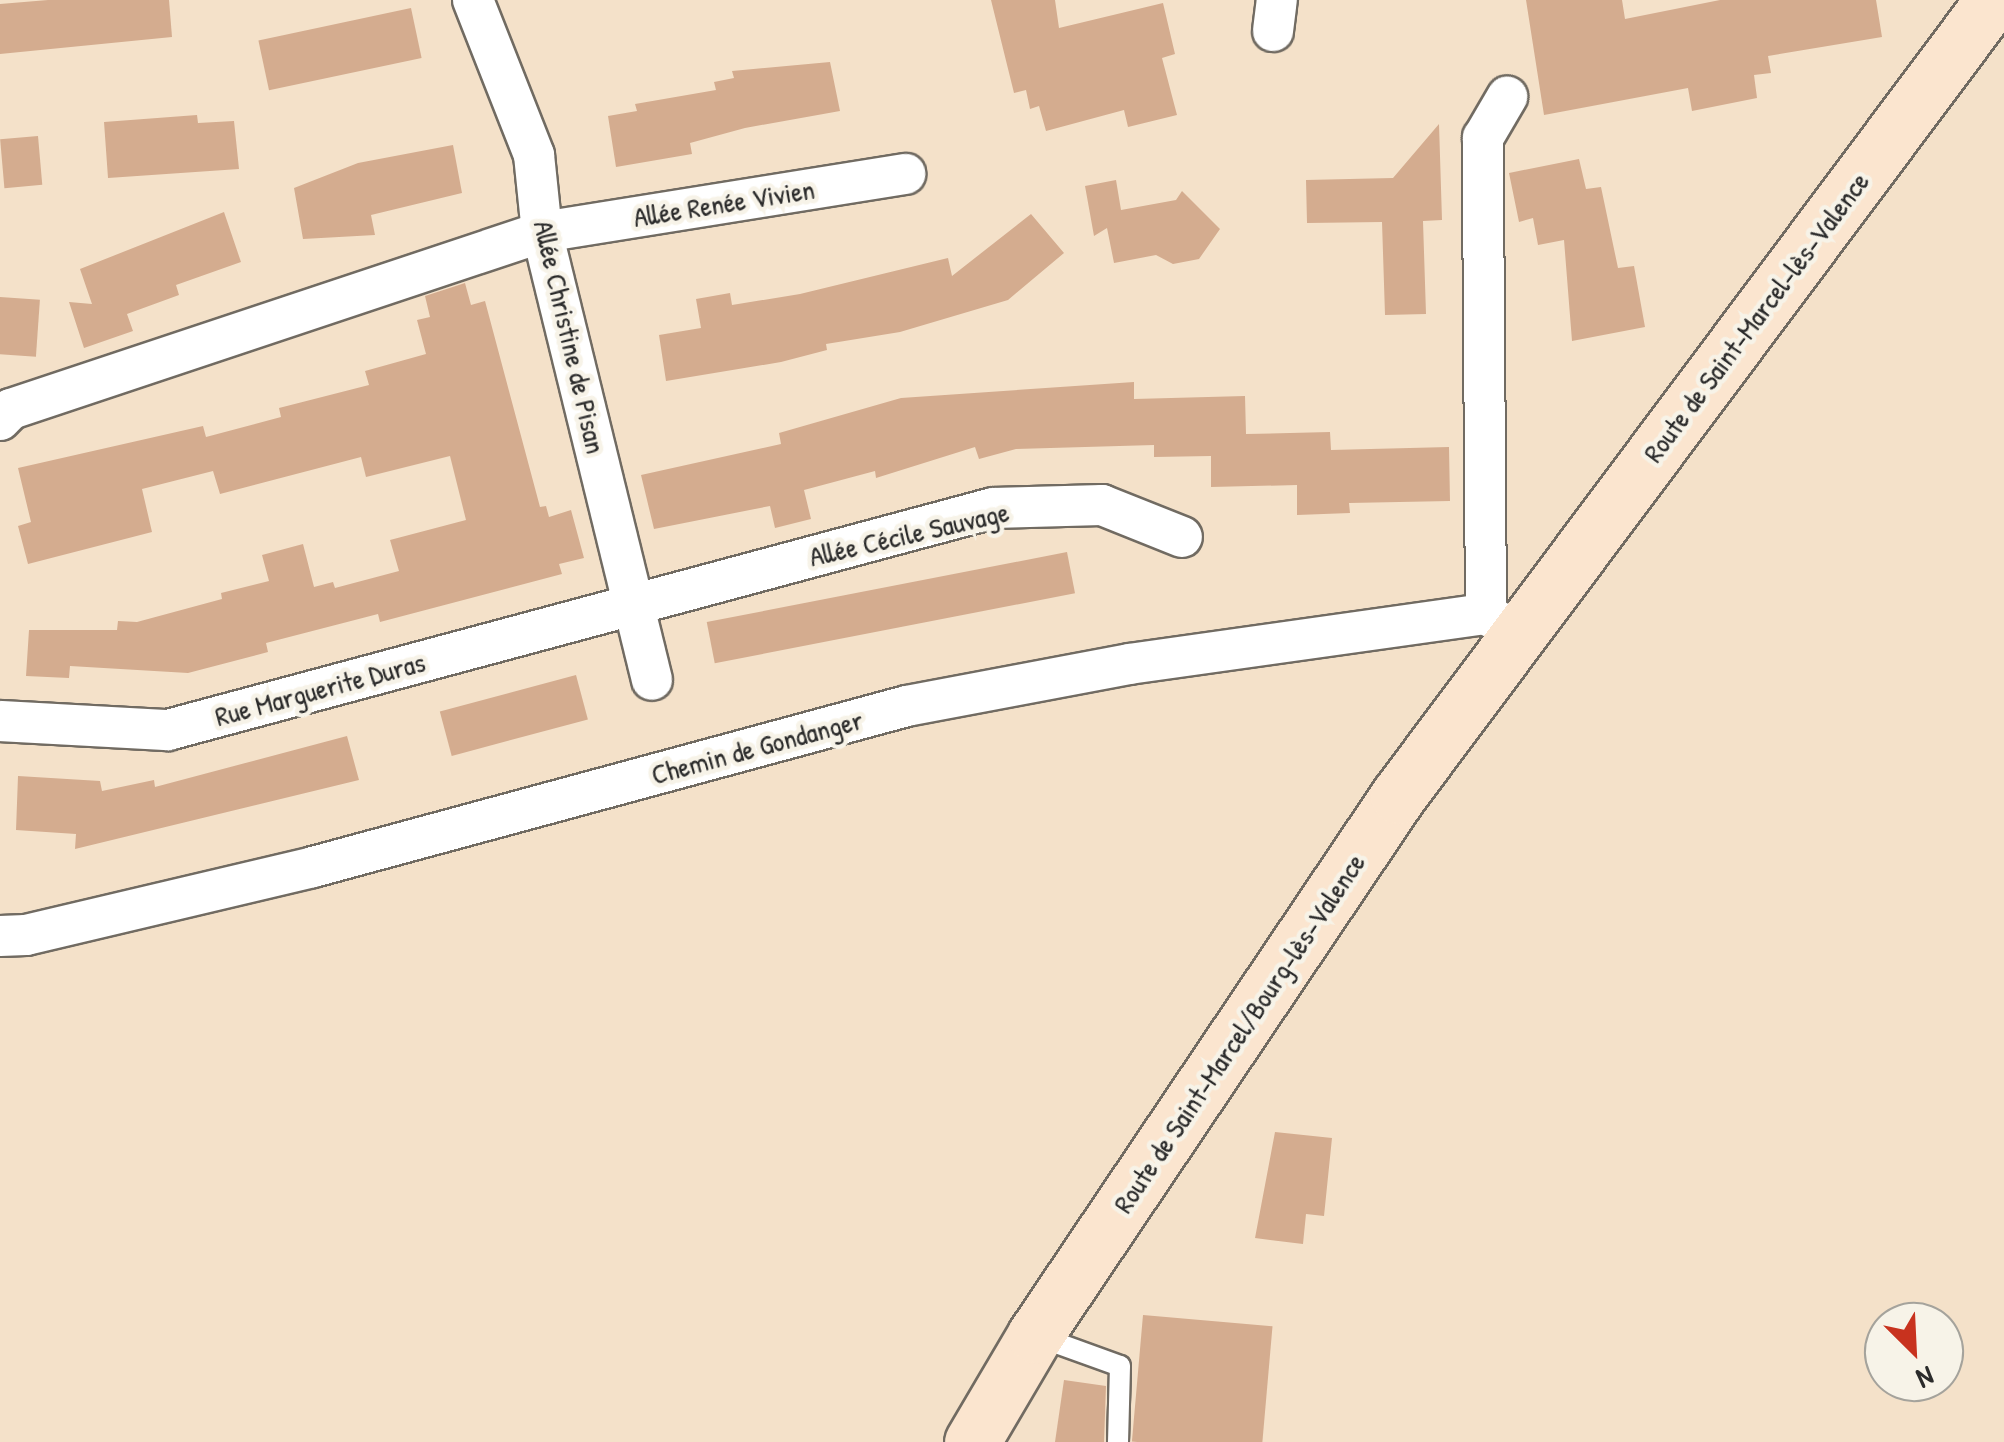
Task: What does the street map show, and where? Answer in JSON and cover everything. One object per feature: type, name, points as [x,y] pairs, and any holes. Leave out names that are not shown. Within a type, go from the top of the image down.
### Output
[{"type":"main road","name":"Route de Saint-Marcel-lès-Valence","points":[[1502,624],[1993,0]]},
{"type":"main road","name":"Route de Saint-Marcel/Bourg-lès-Valence","points":[[972,1442],[1035,1335],[1398,796],[1502,624]]},
{"type":"street","name":"Allée Christine de Pisan","points":[[473,0],[534,155],[542,232],[652,680]]},
{"type":"street","points":[[1502,624],[1483,138],[1508,97]]},
{"type":"street","name":"Allée Renée Vivien","points":[[542,232],[905,174]]},
{"type":"street","points":[[0,420],[12,408],[542,232]]},
{"type":"street","name":"Allée Cécile Sauvage","points":[[635,604],[993,508],[1102,504],[1182,537]]},
{"type":"street","name":"Rue Marguerite Duras","points":[[0,722],[168,730],[635,604]]},
{"type":"street","name":"Chemin de Gondanger","points":[[0,936],[26,935],[313,867],[907,706],[1129,664],[1502,624]]},
{"type":"lane","points":[[1035,1335],[1120,1366],[1118,1442]]},
{"type":"building","points":[[169,0],[172,37],[0,54],[0,4]]},
{"type":"building","points":[[991,0],[1055,0],[1059,28],[1163,3],[1175,54],[1162,58],[1177,115],[1128,127],[1124,110],[1046,131],[1039,106],[1030,109],[1026,90],[1014,93]]},
{"type":"building","points":[[1526,0],[1622,0],[1625,19],[1720,0],[1876,0],[1882,37],[1768,56],[1771,73],[1754,75],[1757,98],[1692,111],[1688,88],[1544,115]]},
{"type":"building","points":[[411,8],[422,58],[269,90],[258,40]]},
{"type":"building","points":[[830,62],[840,111],[745,128],[690,143],[692,154],[616,167],[608,116],[637,111],[635,104],[716,90],[714,82],[734,78],[732,71]]},
{"type":"building","points":[[197,115],[198,123],[234,121],[239,169],[108,178],[104,122]]},
{"type":"building","points":[[1439,124],[1442,220],[1423,221],[1426,314],[1385,315],[1382,222],[1307,223],[1306,180],[1393,178]]},
{"type":"building","points":[[38,136],[42,185],[4,188],[0,139]]},
{"type":"building","points":[[453,145],[462,193],[371,215],[375,235],[303,239],[294,188],[358,163]]},
{"type":"building","points":[[1579,159],[1586,189],[1601,187],[1618,268],[1634,266],[1645,327],[1572,341],[1564,240],[1538,245],[1533,218],[1519,222],[1509,173]]},
{"type":"building","points":[[1116,180],[1121,210],[1176,200],[1182,191],[1220,229],[1199,259],[1173,264],[1156,255],[1114,263],[1107,228],[1094,236],[1085,186]]},
{"type":"building","points":[[224,212],[241,262],[176,285],[179,295],[127,314],[133,331],[84,348],[69,302],[92,304],[80,269]]},
{"type":"building","points":[[1031,214],[1064,253],[1008,300],[900,332],[826,344],[827,350],[781,362],[666,381],[659,335],[701,328],[696,299],[730,293],[732,305],[800,294],[948,258],[952,276]]},
{"type":"building","points":[[465,283],[471,305],[485,301],[540,507],[546,506],[549,517],[571,510],[584,558],[559,564],[562,574],[380,622],[378,614],[266,643],[268,652],[188,673],[70,666],[69,678],[26,676],[29,630],[117,630],[118,621],[137,622],[222,599],[221,593],[269,581],[262,555],[303,544],[314,587],[333,582],[335,588],[399,571],[390,540],[466,520],[450,456],[366,477],[361,457],[220,494],[213,471],[142,489],[152,532],[28,564],[18,526],[31,522],[18,468],[203,426],[206,437],[281,417],[279,408],[369,385],[365,371],[426,354],[417,320],[430,317],[425,296]]},
{"type":"building","points":[[0,297],[40,300],[36,357],[0,354]]},
{"type":"building","points":[[1134,382],[1134,399],[1245,396],[1246,434],[1330,432],[1331,450],[1449,447],[1450,501],[1349,503],[1350,513],[1297,515],[1297,485],[1211,487],[1211,456],[1154,457],[1154,445],[1016,449],[979,459],[975,447],[876,478],[875,471],[804,490],[811,519],[775,528],[770,506],[654,529],[641,475],[781,444],[779,433],[901,398]]},
{"type":"building","points":[[1067,552],[1075,593],[715,663],[707,622]]},
{"type":"building","points":[[576,675],[588,719],[452,756],[440,711]]},
{"type":"building","points":[[347,736],[359,780],[75,849],[76,834],[16,830],[18,776],[100,781],[102,791],[154,780],[155,787]]},
{"type":"building","points":[[1275,1132],[1332,1138],[1324,1216],[1306,1214],[1303,1244],[1255,1238]]},
{"type":"building","points":[[1143,1315],[1273,1326],[1262,1442],[1132,1442]]},
{"type":"building","points":[[1064,1380],[1106,1386],[1104,1442],[1055,1442]]}]
